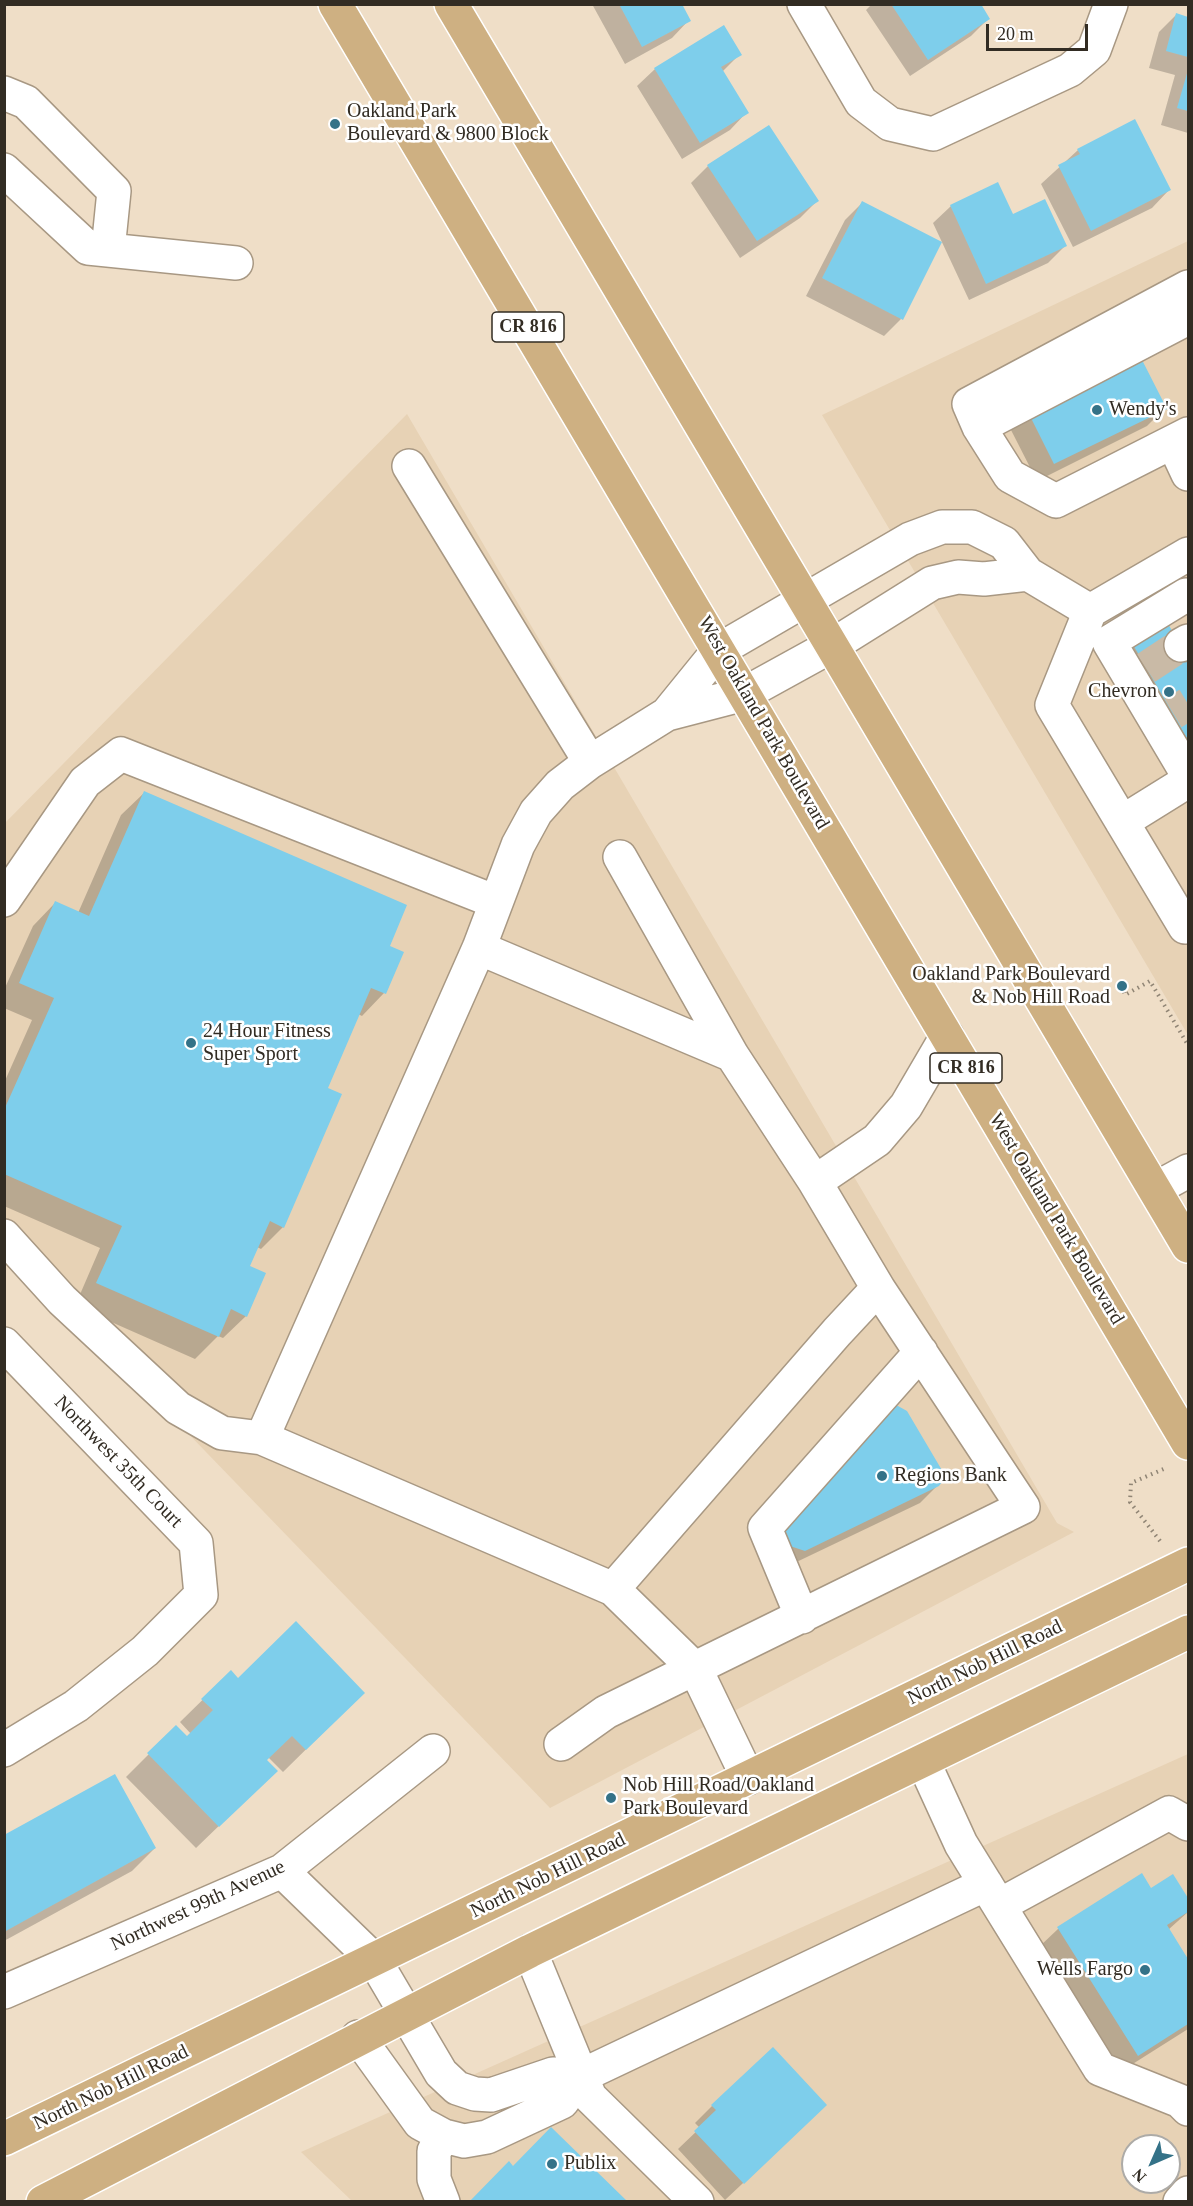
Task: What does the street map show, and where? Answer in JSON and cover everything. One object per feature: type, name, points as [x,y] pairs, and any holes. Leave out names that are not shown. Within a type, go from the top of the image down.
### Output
[{"type":"main road","name":"West Oakland Park Boulevard","points":[[335,4],[947,1036],[1179,1455]]},
{"type":"main road","points":[[451,4],[1188,1246]]},
{"type":"main road","name":"North Nob Hill Road","points":[[4,2139],[375,1961],[1185,1565]]},
{"type":"main road","points":[[43,2202],[405,2013],[1188,1632]]},
{"type":"street","points":[[804,4],[861,102],[890,124],[933,134],[1070,70],[1094,50],[1112,4]]},
{"type":"street","points":[[4,93],[26,102],[114,190],[108,250]]},
{"type":"street","points":[[4,170],[88,248],[236,262]]},
{"type":"street","points":[[1188,287],[969,404],[979,427],[1010,476],[1056,501],[1180,438],[1188,474]]},
{"type":"street","points":[[979,427],[1188,318]]},
{"type":"street","points":[[409,466],[590,762]]},
{"type":"street","points":[[667,714],[719,650],[910,539],[942,527],[972,527],[1004,543],[1028,574],[1090,611]]},
{"type":"street","points":[[1187,928],[1052,705],[1090,611],[1179,560],[1187,597],[1109,642],[1138,673],[1165,718],[1188,776]]},
{"type":"street","points":[[262,1438],[479,948],[519,845],[536,812],[560,785],[590,762],[667,714],[744,693],[833,645],[932,583],[958,577],[984,579],[1028,574]]},
{"type":"street","points":[[4,900],[84,782],[121,754],[496,902]]},
{"type":"street","points":[[1122,822],[1188,781]]},
{"type":"street","points":[[561,1744],[606,1712],[696,1670],[1023,1507],[878,1288],[815,1182],[732,1055],[620,857]]},
{"type":"street","points":[[479,948],[732,1055]]},
{"type":"street","points":[[815,1182],[877,1140],[906,1106],[947,1036]]},
{"type":"street","points":[[1155,1189],[1188,1171]]},
{"type":"street","points":[[4,1236],[62,1300],[177,1408],[222,1433],[262,1438],[613,1589],[696,1670],[748,1778]]},
{"type":"street","points":[[613,1589],[878,1288]]},
{"type":"street","name":"Northwest 35th Court","points":[[4,1344],[196,1543],[201,1595],[136,1658],[76,1706],[4,1750]]},
{"type":"street","points":[[802,1617],[765,1528],[921,1352]]},
{"type":"street","name":"Northwest 99th Avenue","points":[[4,1992],[282,1871],[433,1751]]},
{"type":"street","points":[[923,1761],[961,1844],[1101,2069],[1186,2102]]},
{"type":"street","points":[[282,1871],[375,1961],[441,2073],[457,2088],[475,2094],[491,2095],[553,2074],[581,2076],[993,1895],[1168,1813],[1188,1824]]},
{"type":"street","points":[[530,1951],[590,2097],[697,2202]]},
{"type":"street","points":[[358,2037],[420,2123],[444,2136],[464,2141],[487,2138],[562,2102],[581,2076]]},
{"type":"street","points":[[443,2202],[434,2180],[434,2151],[444,2136]]},
{"type":"street","points":[[1180,2202],[1188,2193]]},
{"type":"path","points":[[1122,986],[1125,995],[1150,981],[1188,1045]]},
{"type":"path","points":[[1179,1455],[1131,1483],[1130,1502],[1185,1565]]},
{"type":"shaded area","points":[[1188,241],[1188,1035],[822,415]]},
{"type":"shaded area","points":[[407,414],[1057,1523],[1074,1532],[550,1808],[5,1244],[5,823]]},
{"type":"shaded area","points":[[1188,1754],[1188,2201],[352,2201],[301,2152]]},
{"type":"building","points":[[619,4],[682,4],[691,21],[642,47]]},
{"type":"building","points":[[891,4],[981,4],[990,19],[928,60]]},
{"type":"building","points":[[1176,13],[1188,17],[1188,57],[1166,51]]},
{"type":"building","points":[[724,25],[742,55],[721,67],[749,113],[700,143],[654,68]]},
{"type":"building","points":[[1188,70],[1188,111],[1177,108]]},
{"type":"building","points":[[1135,119],[1171,190],[1091,231],[1058,165],[1080,154],[1077,149]]},
{"type":"building","points":[[769,125],[819,201],[757,241],[707,165]]},
{"type":"building","points":[[998,182],[1013,214],[1045,199],[1067,246],[986,284],[950,205]]},
{"type":"building","points":[[862,201],[942,242],[903,320],[822,278]]},
{"type":"building","name":"Wendy's","points":[[1140,356],[1167,409],[1054,464],[1028,412]]},
{"type":"building","points":[[1167,622],[1188,658],[1188,740],[1132,643]]},
{"type":"building","name":"24 Hour Fitness Super Sport","points":[[144,791],[407,905],[390,946],[404,952],[386,994],[371,988],[328,1088],[342,1094],[284,1228],[270,1221],[250,1266],[266,1273],[247,1317],[231,1309],[219,1337],[96,1283],[122,1226],[4,1174],[4,1110],[54,998],[19,983],[55,901],[89,916]]},
{"type":"building","name":"Regions Bank","points":[[892,1406],[898,1406],[907,1411],[943,1472],[944,1479],[939,1486],[805,1551],[787,1545],[783,1538],[784,1514]]},
{"type":"building","points":[[296,1621],[365,1693],[306,1750],[292,1736],[267,1760],[278,1771],[219,1827],[147,1753],[176,1725],[187,1736],[213,1710],[201,1699],[231,1670],[238,1678]]},
{"type":"building","points":[[115,1774],[156,1848],[4,1932],[4,1835]]},
{"type":"building","points":[[1142,1873],[1151,1888],[1173,1874],[1188,1898],[1188,1912],[1167,1925],[1188,1959],[1188,2024],[1138,2056],[1057,1927]]},
{"type":"building","points":[[773,2047],[827,2105],[744,2184],[694,2131],[716,2110],[711,2105]]},
{"type":"building","name":"Publix","points":[[551,2127],[628,2202],[469,2202],[509,2161],[513,2166]]},
{"type":"tunnel","points":[[1146,668],[1181,645]]},
{"type":"tunnel","points":[[1173,713],[1188,704]]},
{"type":"place","name":"Oakland Park Boulevard & 9800 Block","points":[[335,124]]},
{"type":"place","name":"Wendy's","points":[[1097,410]]},
{"type":"place","name":"Chevron","points":[[1169,692]]},
{"type":"place","name":"Oakland Park Boulevard & Nob Hill Road","points":[[1122,986]]},
{"type":"place","name":"24 Hour Fitness Super Sport","points":[[191,1043]]},
{"type":"place","name":"Regions Bank","points":[[882,1476]]},
{"type":"place","name":"Nob Hill Road/Oakland Park Boulevard","points":[[611,1798]]},
{"type":"place","name":"Wells Fargo","points":[[1145,1970]]},
{"type":"place","name":"Publix","points":[[552,2164]]}]
